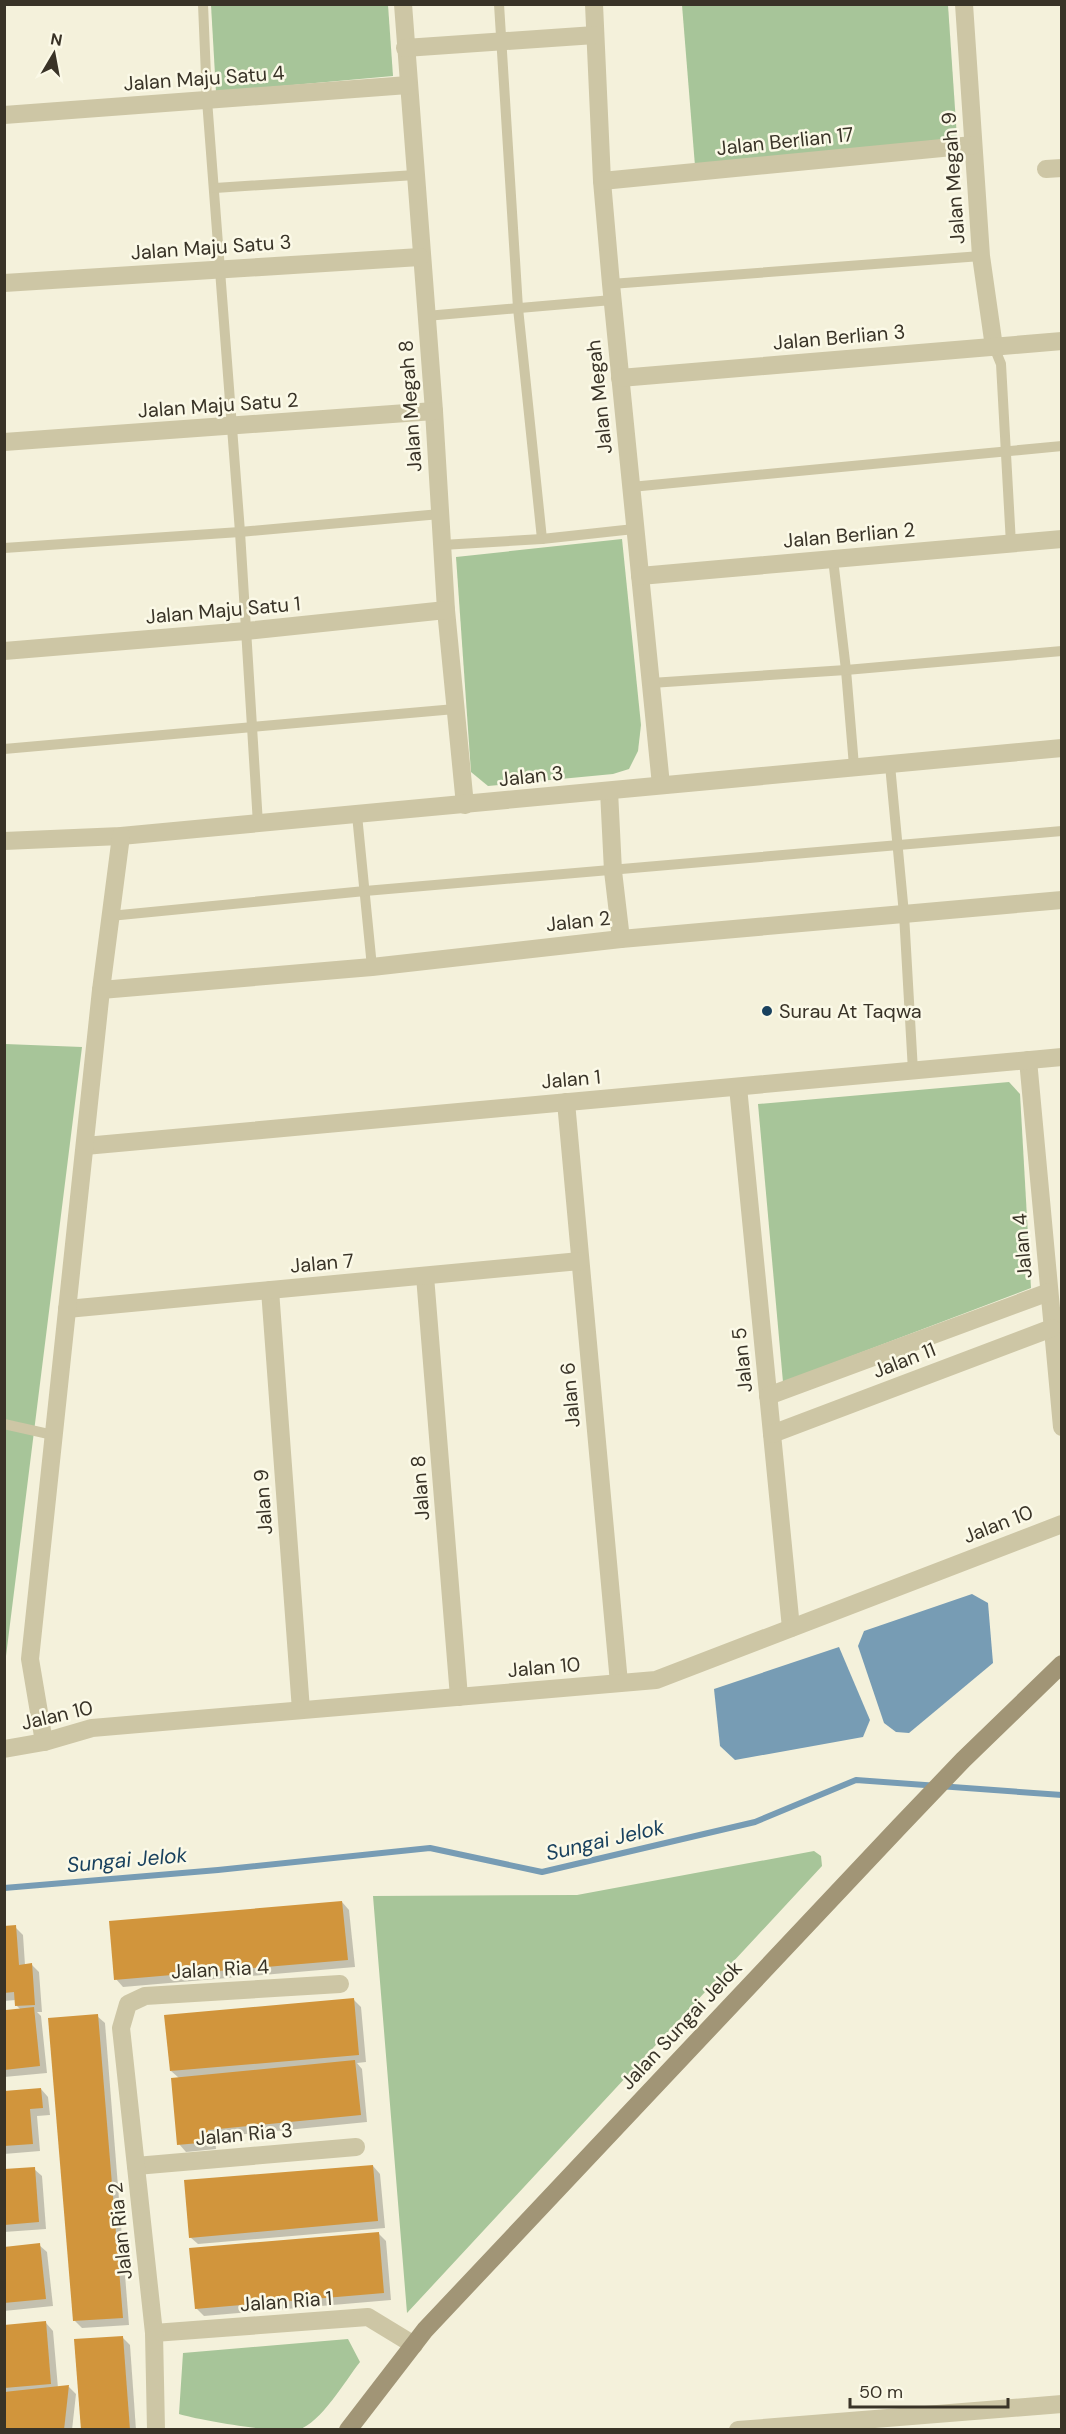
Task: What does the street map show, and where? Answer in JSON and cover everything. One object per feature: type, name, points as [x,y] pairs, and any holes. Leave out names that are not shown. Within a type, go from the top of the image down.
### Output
[{"type":"street","name":"Jalan Megah 8","points":[[403,4],[420,257],[434,411],[446,610],[465,805]]},
{"type":"street","name":"Jalan Megah","points":[[594,4],[602,181],[611,292],[661,785]]},
{"type":"street","name":"Jalan Megah 9","points":[[964,4],[981,256],[994,347]]},
{"type":"street","points":[[405,48],[596,35]]},
{"type":"street","name":"Jalan Maju Satu 4","points":[[4,115],[408,85]]},
{"type":"street","name":"Jalan Berlian 17","points":[[602,181],[973,145]]},
{"type":"street","name":"Jalan Maju Satu 3","points":[[4,283],[420,257]]},
{"type":"street","name":"Jalan Berlian 3","points":[[620,378],[1062,341]]},
{"type":"street","name":"Jalan Maju Satu 2","points":[[4,442],[434,411]]},
{"type":"street","name":"Jalan Berlian 2","points":[[640,576],[1062,539]]},
{"type":"street","name":"Jalan Maju Satu 1","points":[[4,651],[246,631],[446,610]]},
{"type":"street","name":"Jalan 3","points":[[4,841],[121,836],[258,824],[1062,748]]},
{"type":"street","points":[[609,791],[621,939]]},
{"type":"street","points":[[44,1742],[30,1659],[100,990],[121,836]]},
{"type":"street","name":"Jalan 2","points":[[100,990],[372,967],[621,939],[1062,900]]},
{"type":"street","name":"Jalan 1","points":[[85,1146],[1062,1057]]},
{"type":"street","name":"Jalan 4","points":[[1028,1060],[1062,1427]]},
{"type":"street","name":"Jalan 5","points":[[738,1087],[791,1628]]},
{"type":"street","name":"Jalan 6","points":[[566,1102],[619,1683]]},
{"type":"street","name":"Jalan 7","points":[[67,1309],[580,1261]]},
{"type":"street","name":"Jalan 8","points":[[425,1276],[459,1697]]},
{"type":"street","name":"Jalan 9","points":[[270,1290],[301,1710]]},
{"type":"street","name":"Jalan 11","points":[[768,1396],[1049,1292]]},
{"type":"street","name":"Jalan 11","points":[[772,1434],[1052,1328]]},
{"type":"street","name":"Jalan 10","points":[[4,1749],[44,1742],[92,1728],[656,1680],[1062,1524]]},
{"type":"street","name":"Jalan Sungai Jelok","points":[[348,2430],[425,2330],[963,1760],[1062,1664]]},
{"type":"street","name":"Jalan Ria 4","points":[[121,2028],[128,2004],[145,1996],[340,1984]]},
{"type":"street","name":"Jalan Ria 2","points":[[121,2028],[154,2333],[156,2430]]},
{"type":"street","name":"Jalan Ria 3","points":[[136,2166],[356,2148]]},
{"type":"street","name":"Jalan Ria 1","points":[[154,2333],[368,2317],[414,2345]]},
{"type":"street","points":[[738,2430],[845,2426],[1062,2404]]},
{"type":"lane","points":[[203,4],[207,100],[240,532],[258,824]]},
{"type":"lane","points":[[499,4],[518,308],[542,539]]},
{"type":"lane","points":[[215,188],[415,175]]},
{"type":"lane","points":[[426,316],[518,308],[611,292],[981,256]]},
{"type":"lane","points":[[994,347],[1001,364],[1011,544]]},
{"type":"lane","points":[[631,487],[1062,446]]},
{"type":"lane","points":[[4,548],[240,532],[440,514]]},
{"type":"lane","points":[[442,545],[542,539],[634,529]]},
{"type":"lane","points":[[833,559],[854,766]]},
{"type":"lane","points":[[651,683],[846,670],[1062,651]]},
{"type":"lane","points":[[4,749],[455,709]]},
{"type":"lane","points":[[890,765],[904,914],[913,1071]]},
{"type":"lane","points":[[357,815],[372,967]]},
{"type":"lane","points":[[110,916],[364,891],[1062,831]]},
{"type":"lane","points":[[4,1424],[53,1436]]},
{"type":"green space","points":[[211,5],[388,5],[393,76],[216,92]]},
{"type":"green space","points":[[682,5],[948,5],[957,138],[695,166]]},
{"type":"green space","points":[[622,539],[641,725],[638,751],[629,769],[613,774],[488,786],[471,772],[456,557]]},
{"type":"green space","points":[[5,1044],[82,1047],[6,1656],[5,1656]]},
{"type":"green space","points":[[1009,1082],[1020,1094],[1031,1288],[783,1382],[758,1104]]},
{"type":"green space","points":[[814,1851],[821,1856],[822,1866],[407,2313],[373,1896],[577,1895]]},
{"type":"green space","points":[[348,2339],[360,2362],[324,2410],[307,2426],[298,2430],[258,2428],[179,2414],[183,2353]]},
{"type":"water","points":[[972,1594],[988,1603],[993,1663],[909,1733],[896,1732],[884,1723],[858,1646],[864,1631]]},
{"type":"water","points":[[839,1647],[870,1720],[863,1737],[735,1760],[720,1746],[714,1689]]},
{"type":"building","points":[[342,1901],[348,1960],[114,1980],[109,1921]]},
{"type":"building","points":[[16,1925],[19,1965],[32,1963],[35,2005],[15,2006],[14,1992],[4,1993],[4,1926]]},
{"type":"building","points":[[354,1998],[359,2055],[170,2071],[164,2015]]},
{"type":"building","points":[[34,2007],[40,2066],[4,2070],[6,2010]]},
{"type":"building","points":[[98,2014],[123,2318],[73,2321],[48,2018]]},
{"type":"building","points":[[355,2060],[361,2115],[208,2130],[210,2142],[177,2145],[171,2078]]},
{"type":"building","points":[[41,2088],[43,2108],[30,2109],[33,2144],[4,2146],[4,2091]]},
{"type":"building","points":[[373,2165],[378,2221],[189,2238],[184,2180]]},
{"type":"building","points":[[35,2167],[39,2222],[4,2225],[4,2169]]},
{"type":"building","points":[[379,2232],[384,2293],[195,2309],[189,2248]]},
{"type":"building","points":[[40,2243],[46,2299],[4,2303],[4,2247]]},
{"type":"building","points":[[46,2321],[51,2384],[4,2388],[4,2325]]},
{"type":"building","points":[[123,2336],[130,2430],[81,2430],[74,2339]]},
{"type":"building","points":[[69,2385],[64,2430],[4,2430],[4,2392]]},
{"type":"waterway","name":"Sungai Jelok","points":[[4,1888],[218,1870],[430,1848],[542,1872],[755,1822],[856,1780],[1062,1795]]},
{"type":"place","name":"Surau At Taqwa","points":[[767,1011]]}]
